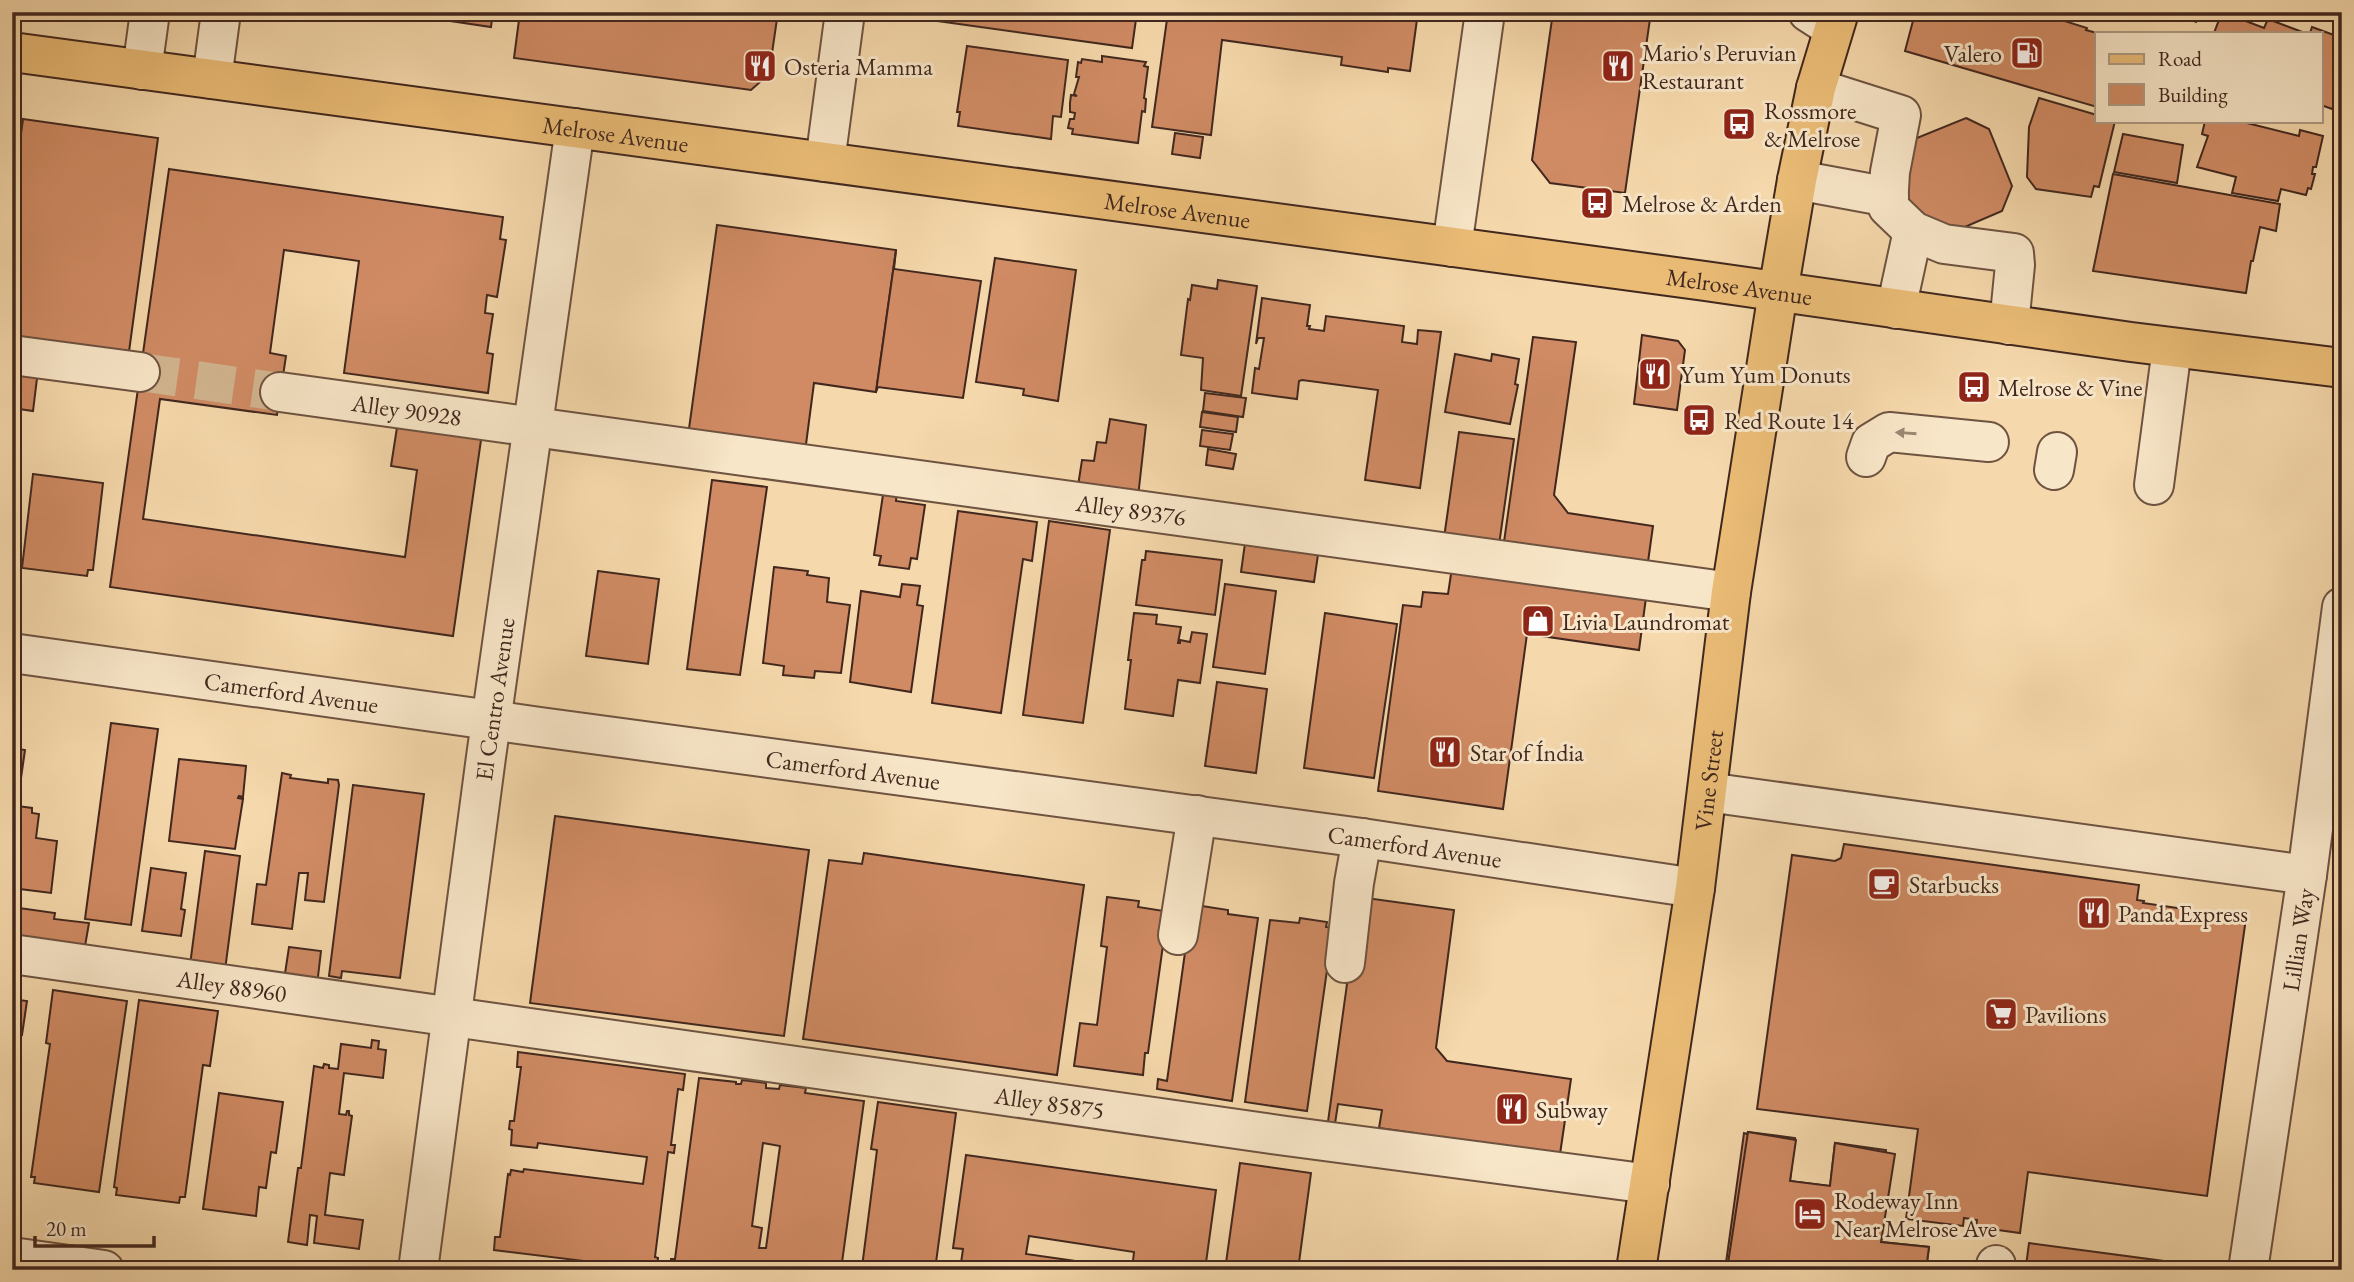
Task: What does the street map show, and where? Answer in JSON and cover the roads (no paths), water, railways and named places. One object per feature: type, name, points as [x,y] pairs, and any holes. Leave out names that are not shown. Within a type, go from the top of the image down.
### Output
[{"type":"main road","name":"Vine Street","points":[[1636,1270],[1695,888],[1731,592],[1778,292],[1827,18]]},
{"type":"main road","name":"Melrose Avenue","points":[[12,52],[1452,247],[2172,348],[2342,368]]},
{"type":"street","points":[[142,70],[150,12]]},
{"type":"street","points":[[212,79],[221,12]]},
{"type":"street","points":[[825,162],[845,12]]},
{"type":"street","points":[[1452,247],[1485,12]]},
{"type":"street","points":[[1816,88],[1901,115],[1890,172],[1888,207],[1913,231],[1944,244],[2014,253],[2009,325]]},
{"type":"street","name":"El Centro Avenue","points":[[418,1270],[450,1017],[575,128]]},
{"type":"street","points":[[1797,180],[1888,197]]},
{"type":"street","points":[[1896,309],[1913,231]]},
{"type":"street","points":[[2157,470],[2172,348]]},
{"type":"street","points":[[12,355],[140,372]]},
{"type":"street","name":"Alley 90928","points":[[280,392],[532,426]]},
{"type":"street","name":"Alley 89376","points":[[532,426],[1731,592]]},
{"type":"street","points":[[1866,457],[1871,443],[1889,432],[1973,440]]},
{"type":"street","name":"Lillian Way","points":[[2248,1270],[2307,876],[2327,839],[2342,607]]},
{"type":"street","name":"Camerford Avenue","points":[[12,653],[1198,815],[1695,888]]},
{"type":"street","points":[[1707,792],[1819,794],[2206,849],[2307,876]]},
{"type":"street","points":[[1178,935],[1198,815]]},
{"type":"street","points":[[1345,963],[1362,838]]},
{"type":"street","name":"Alley 88960","points":[[12,954],[450,1017]]},
{"type":"street","name":"Alley 85875","points":[[450,1017],[1286,1136],[1650,1184]]},
{"type":"street","points":[[12,1257],[104,1270]]},
{"type":"tunnel","points":[[140,372],[280,392]]},
{"type":"place","name":"Valero","points":[[2027,53]]},
{"type":"place","name":"Osteria Mamma","points":[[760,66]]},
{"type":"place","name":"Mario's Peruvian Restaurant","points":[[1618,66]]},
{"type":"place","name":"Rossmore & Melrose","points":[[1739,124]]},
{"type":"place","name":"Melrose & Arden","points":[[1597,203]]},
{"type":"place","name":"Yum Yum Donuts","points":[[1655,374]]},
{"type":"place","name":"Melrose & Vine","points":[[1974,387]]},
{"type":"place","name":"Red Route 14","points":[[1699,420]]},
{"type":"place","name":"Livia Laundromat","points":[[1538,621]]},
{"type":"place","name":"Star of Índia","points":[[1445,752]]},
{"type":"place","name":"Starbucks","points":[[1884,884]]},
{"type":"place","name":"Panda Express","points":[[2094,913]]},
{"type":"place","name":"Pavilions","points":[[2001,1014]]},
{"type":"place","name":"Subway","points":[[1512,1109]]},
{"type":"place","name":"Rodeway Inn Near Melrose Ave","points":[[1810,1214]]}]
